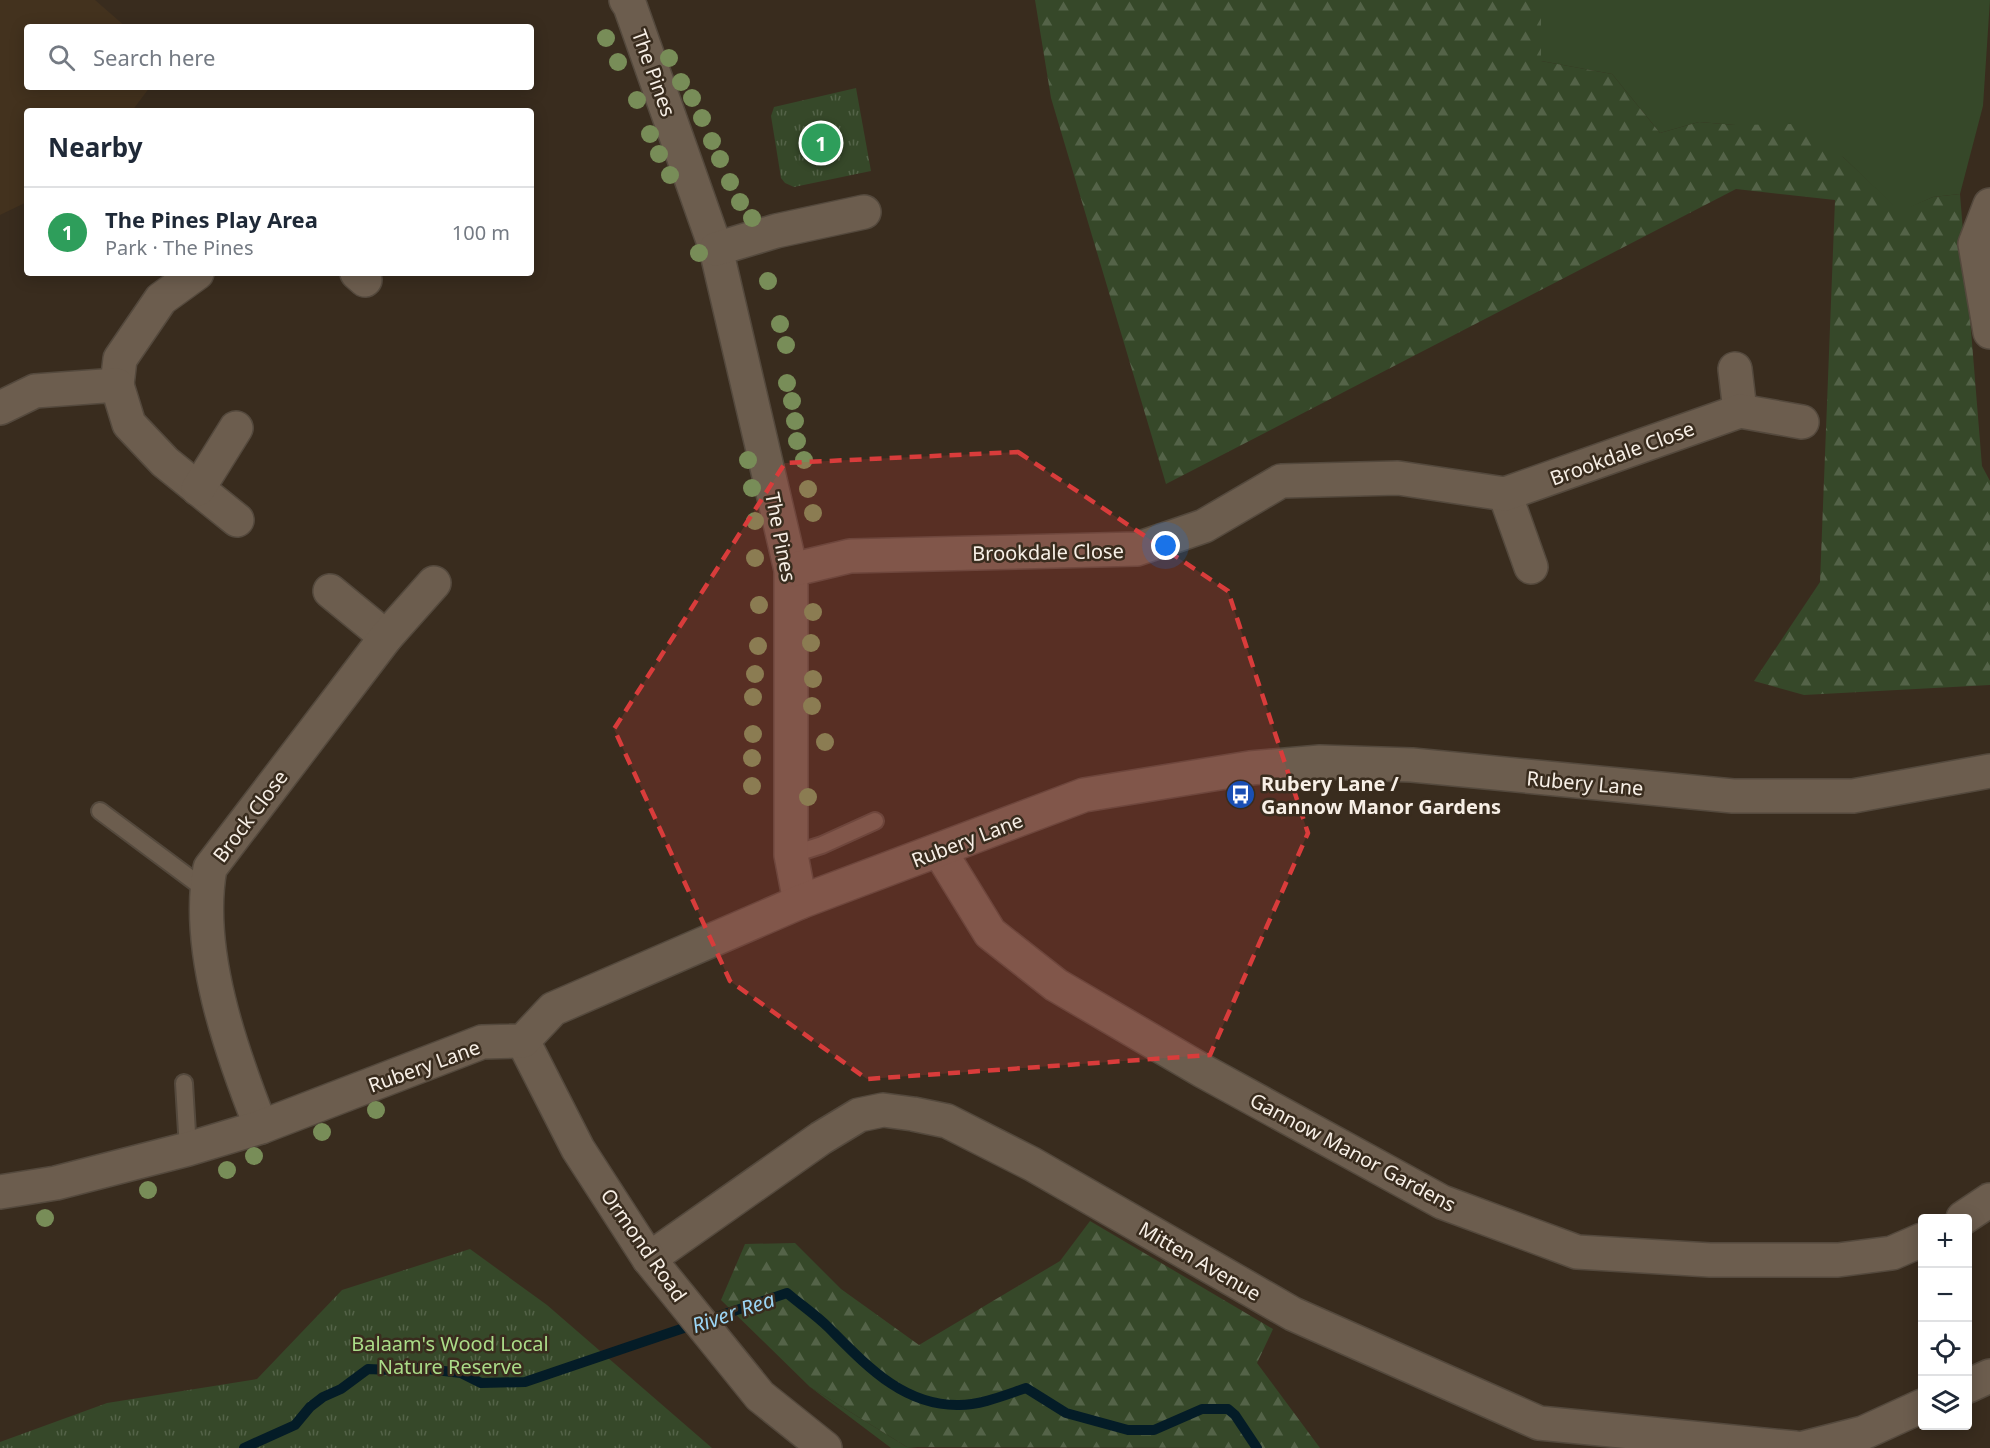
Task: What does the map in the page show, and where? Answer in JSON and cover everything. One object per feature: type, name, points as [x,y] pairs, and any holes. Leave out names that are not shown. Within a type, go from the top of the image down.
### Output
[{"type":"street","name":"The Pines","points":[[634,2],[716,249],[791,570],[790,855],[800,902]]},
{"type":"street","points":[[1990,205],[1975,244],[1990,332]]},
{"type":"street","points":[[716,249],[776,231],[864,212]]},
{"type":"street","points":[[193,276],[161,299],[120,359],[117,385],[129,424],[165,462],[237,520]]},
{"type":"street","points":[[1735,369],[1740,411]]},
{"type":"street","points":[[0,408],[35,391],[117,385]]},
{"type":"street","name":"Brookdale Close","points":[[791,570],[850,556],[1137,549],[1204,526],[1281,481],[1398,478],[1505,494],[1740,411],[1802,422]]},
{"type":"street","points":[[198,489],[236,428]]},
{"type":"street","points":[[1505,494],[1531,567]]},
{"type":"street","name":"Brock Close","points":[[261,1127],[232,1054],[213,972],[206,890],[210,868],[386,637],[434,582]]},
{"type":"street","points":[[330,591],[386,637]]},
{"type":"street","name":"Rubery Lane","points":[[0,1192],[56,1183],[188,1149],[261,1127],[482,1042],[524,1041],[553,1009],[800,902],[1084,795],[1250,768],[1320,762],[1412,765],[1733,796],[1853,796],[1990,771]]},
{"type":"street","name":"Gannow Manor Gardens","points":[[939,850],[990,933],[1056,985],[1203,1071],[1442,1202],[1577,1252],[1710,1260],[1838,1260],[1892,1253],[1918,1242]]},
{"type":"street","name":"Ormond Road","points":[[524,1041],[578,1149],[649,1259],[760,1396],[825,1448]]},
{"type":"street","name":"Mitten Avenue","points":[[649,1259],[821,1138],[859,1115],[883,1110],[947,1121],[1032,1164],[1293,1314],[1539,1423],[1811,1447],[1863,1433],[1918,1408]]},
{"type":"street","points":[[1969,1214],[1990,1200]]},
{"type":"street","points":[[1972,1384],[1990,1376]]},
{"type":"lane","points":[[100,811],[206,890]]},
{"type":"lane","points":[[790,855],[822,845],[876,821]]},
{"type":"lane","points":[[184,1083],[188,1149]]},
{"type":"highlighted area","points":[[1018,452],[1228,591],[1308,833],[1210,1055],[867,1079],[730,981],[614,729],[785,463]]},
{"type":"shaded area","points":[[0,0],[95,0],[123,24],[24,24],[24,90],[148,90],[134,108],[24,108],[24,203],[0,215]]},
{"type":"green space","points":[[1035,0],[1541,0],[1541,61],[1612,74],[1660,133],[1699,122],[1735,125],[1797,124],[1843,157],[1900,211],[1933,197],[1960,194],[1982,466],[1990,481],[1990,685],[1804,695],[1754,681],[1820,582],[1835,200],[1736,189],[1166,484],[1051,98]]},
{"type":"green space","points":[[1541,0],[1990,0],[1983,106],[1960,194],[1933,197],[1900,212],[1843,157],[1735,125],[1699,122],[1660,133],[1612,74],[1541,61]]},
{"type":"green space","points":[[856,88],[871,171],[794,187],[785,183],[781,178],[771,116],[774,107]]},
{"type":"green space","points":[[1090,1221],[1273,1329],[1257,1363],[1320,1448],[907,1447],[810,1387],[721,1300],[745,1244],[795,1243],[841,1289],[919,1345],[1060,1261]]},
{"type":"green space","name":"Balaam's Wood Local Nature Reserve","points":[[470,1249],[547,1305],[712,1448],[0,1448],[0,1442],[107,1403],[257,1379],[342,1290]]},
{"type":"green space","points":[[810,1387],[907,1447],[918,1448],[891,1448]]},
{"type":"waterway","name":"River Rea","points":[[244,1448],[295,1425],[310,1407],[323,1397],[341,1389],[368,1369],[391,1370],[402,1366],[461,1373],[481,1383],[525,1382],[787,1293],[824,1323],[857,1356],[887,1381],[920,1399],[967,1405],[1026,1388],[1066,1413],[1128,1430],[1154,1430],[1202,1409],[1228,1409],[1235,1415],[1257,1448]]},
{"type":"place","name":"The Pines Play Area","points":[[821,143]]},
{"type":"place","name":"Rubery Lane / Gannow Manor Gardens","points":[[1240,794]]}]
